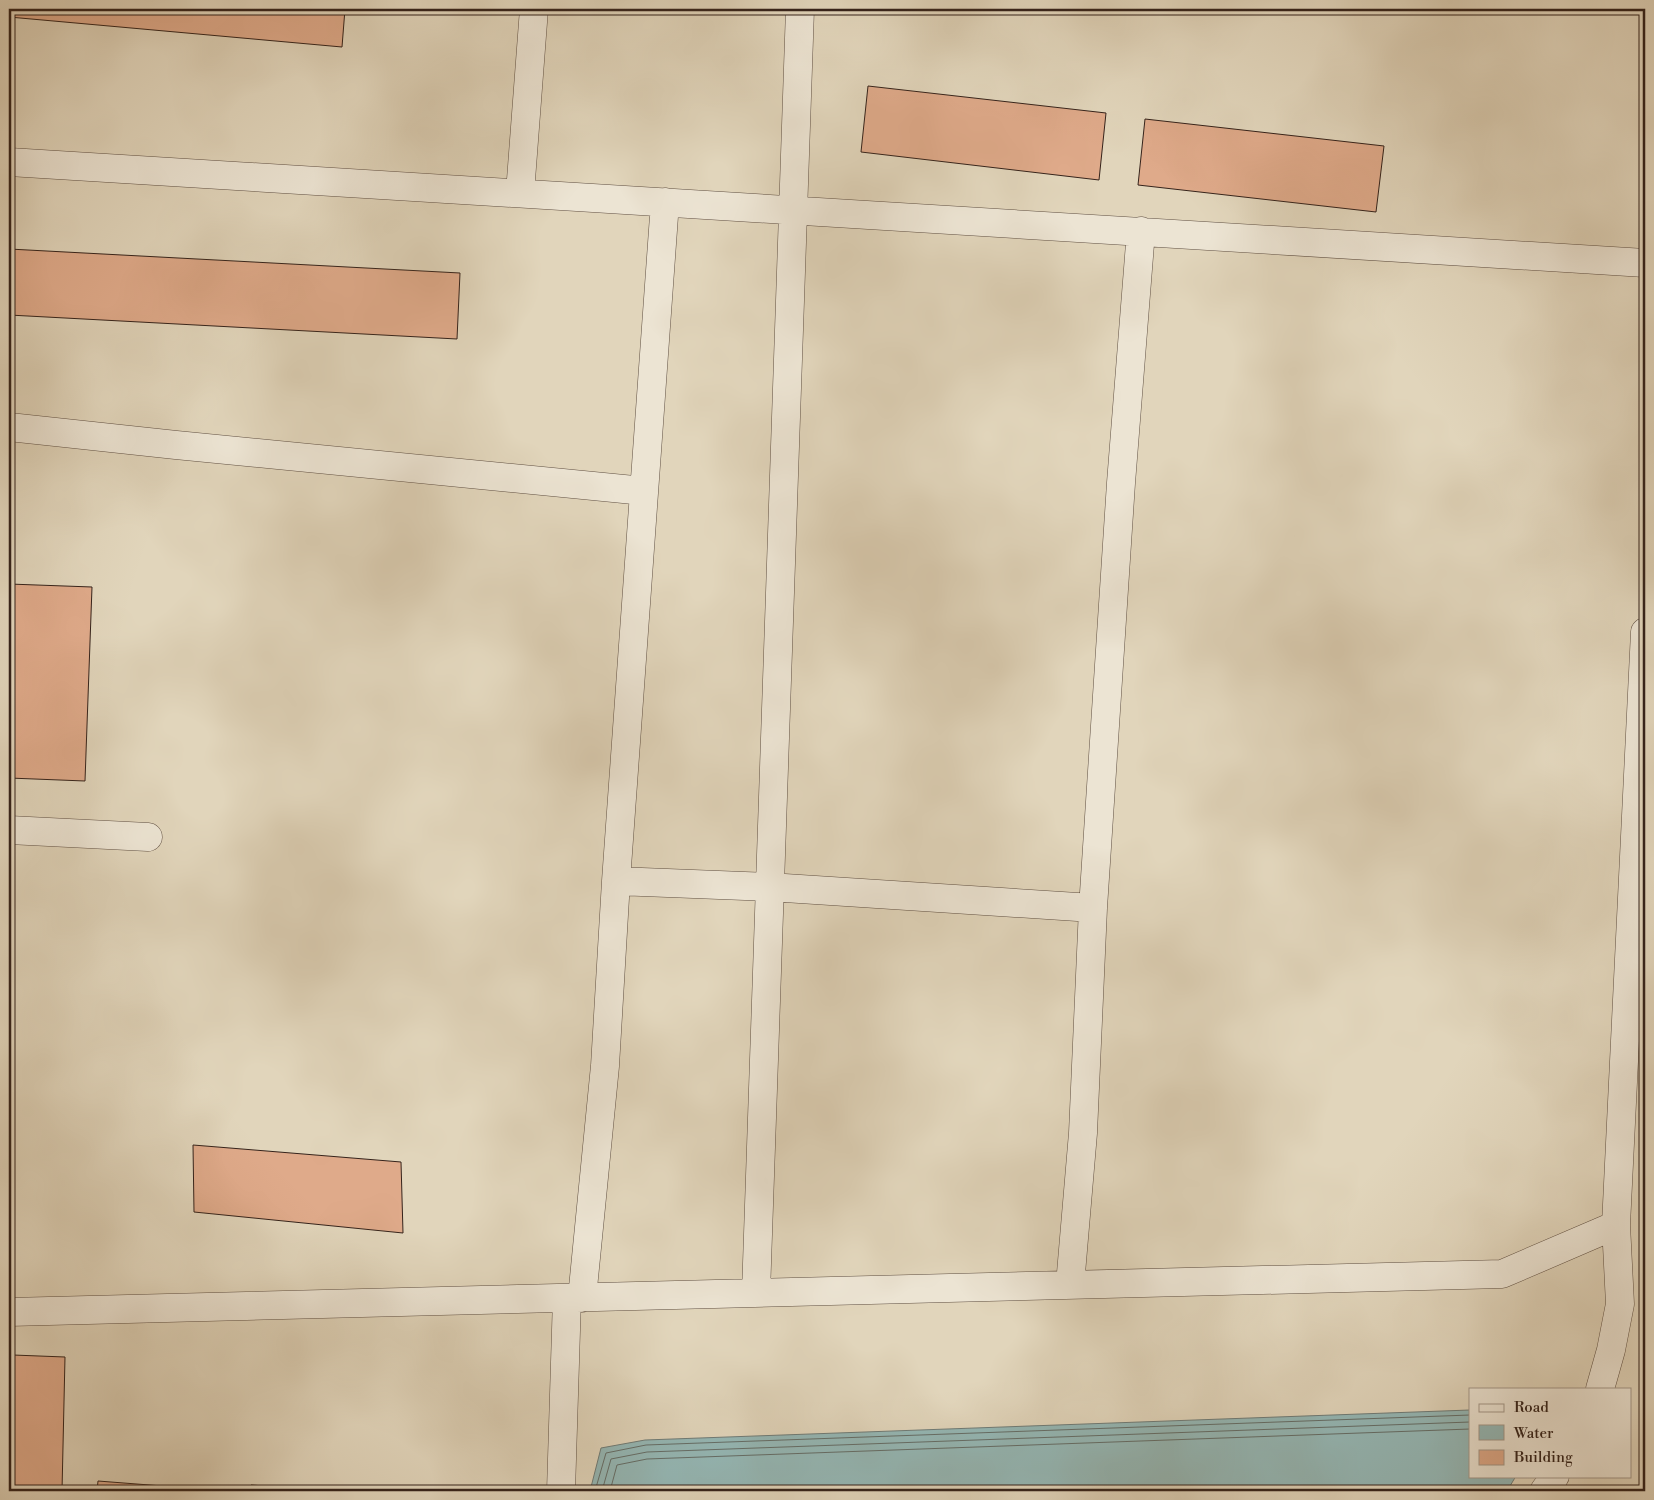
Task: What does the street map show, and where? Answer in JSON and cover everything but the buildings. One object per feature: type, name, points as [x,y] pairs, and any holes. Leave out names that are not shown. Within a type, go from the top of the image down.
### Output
[{"type":"lane","points":[[520,193],[534,9]]},
{"type":"lane","points":[[756,1293],[800,9]]},
{"type":"lane","points":[[9,162],[1645,262]]},
{"type":"lane","points":[[561,1491],[574,1298],[605,1066],[616,881],[665,202]]},
{"type":"lane","points":[[1070,1285],[1083,1133],[1093,908],[1121,483],[1141,231]]},
{"type":"lane","points":[[9,427],[644,491]]},
{"type":"lane","points":[[1600,1388],[1611,1350],[1620,1304],[1616,1225],[1645,632]]},
{"type":"lane","points":[[9,830],[148,838]]},
{"type":"lane","points":[[616,881],[769,887],[1093,908]]},
{"type":"lane","points":[[9,1312],[1502,1274],[1616,1225]]},
{"type":"lane","points":[[1544,1491],[1554,1478]]},
{"type":"water","points":[[1469,1410],[1469,1478],[1515,1478],[1507,1491],[590,1491],[601,1448],[645,1440]]}]
